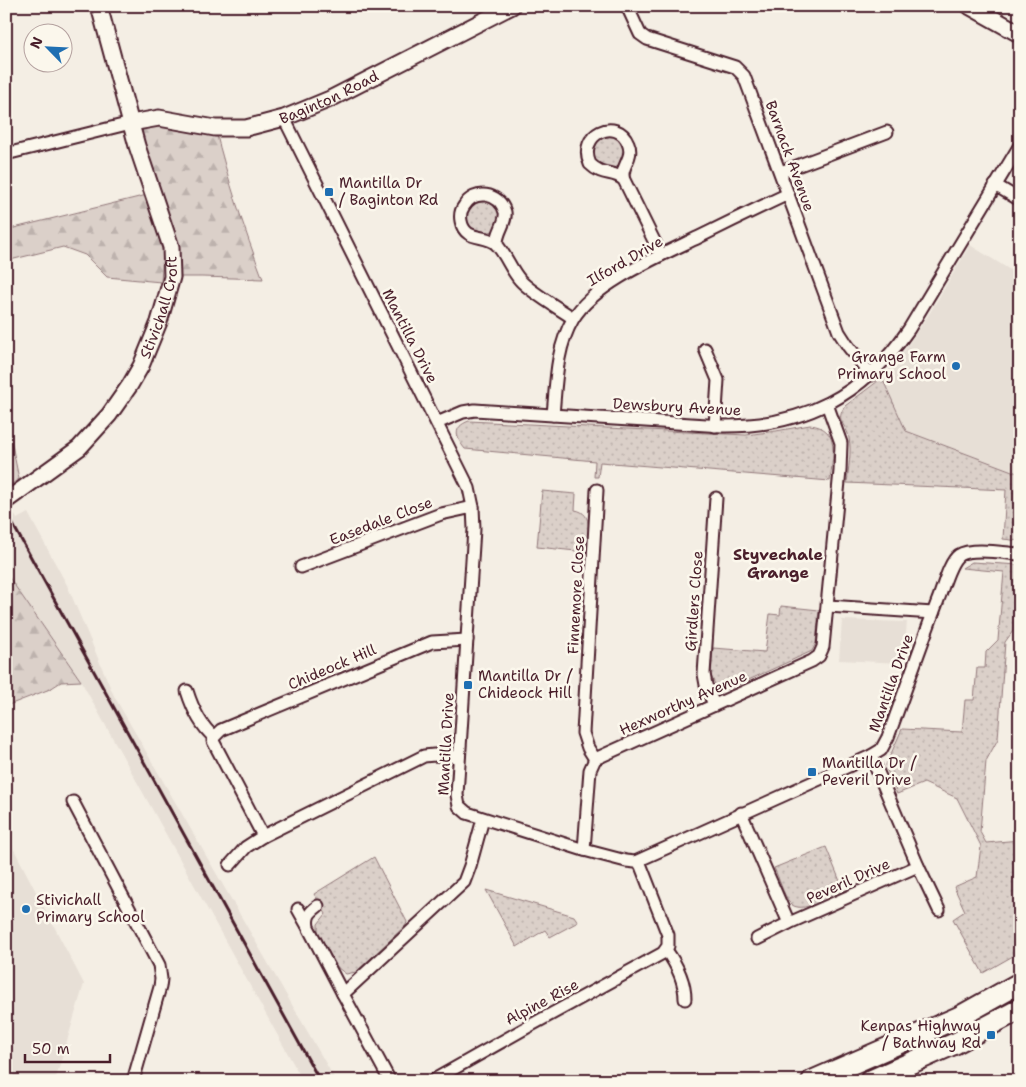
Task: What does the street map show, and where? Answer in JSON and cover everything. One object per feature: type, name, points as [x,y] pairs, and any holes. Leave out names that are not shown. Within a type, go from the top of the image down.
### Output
[{"type":"highway","points":[[812,1081],[959,1017],[1020,983]]},
{"type":"highway","points":[[910,1039],[953,1029],[1009,1003],[1020,1003]]},
{"type":"highway","points":[[870,1081],[956,1043],[1020,1009]]},
{"type":"main road","points":[[970,6],[1020,34]]},
{"type":"street","name":"Stivichall Croft","points":[[7,500],[79,448],[101,425],[135,376],[159,322],[172,277],[172,247],[137,146],[99,6]]},
{"type":"street","name":"Baginton Road","points":[[131,123],[160,118],[198,126],[236,129],[256,126],[284,118],[330,99],[512,6]]},
{"type":"street","name":"Barnack Avenue","points":[[627,6],[640,34],[647,39],[709,58],[740,71],[747,81],[839,332],[871,375]]},
{"type":"street","name":"Mantilla Drive","points":[[284,118],[466,481],[473,507],[474,528],[459,757],[458,802],[464,811],[483,819],[584,850],[626,861],[639,861],[871,756],[881,750],[886,742],[950,568],[960,554],[973,551],[1020,554]]},
{"type":"street","points":[[6,154],[131,123]]},
{"type":"street","points":[[624,180],[617,175],[599,171],[590,164],[587,148],[589,142],[597,133],[612,130],[618,132],[626,139],[630,150],[628,163],[622,173],[624,180],[661,255]]},
{"type":"street","points":[[781,172],[887,132]]},
{"type":"street","name":"Dewsbury Avenue","points":[[437,423],[469,410],[715,426],[744,426],[772,423],[799,416],[827,404],[846,394],[871,375],[895,349],[1020,145]]},
{"type":"street","points":[[995,185],[1020,200]]},
{"type":"street","points":[[497,245],[497,238],[505,215],[502,206],[495,198],[490,196],[480,194],[474,196],[467,201],[462,210],[463,227],[471,235],[492,241],[497,245],[521,282],[573,318]]},
{"type":"street","name":"Ilford Drive","points":[[554,415],[559,355],[565,334],[573,318],[590,298],[612,282],[661,255],[788,194]]},
{"type":"street","points":[[703,346],[718,380],[715,426]]},
{"type":"street","name":"Hexworthy Avenue","points":[[595,759],[817,658],[823,646],[828,606],[842,443],[827,404]]},
{"type":"street","name":"Finnemore Close","points":[[595,759],[582,733],[596,490]]},
{"type":"street","name":"Girdlers Close","points":[[714,705],[704,674],[716,498]]},
{"type":"street","name":"Easedale Close","points":[[301,567],[441,514],[473,507]]},
{"type":"street","points":[[828,606],[933,613]]},
{"type":"street","name":"Chideock Hill","points":[[214,737],[221,730],[432,642],[467,640]]},
{"type":"street","points":[[188,691],[191,704],[208,732],[214,737],[215,746],[263,836]]},
{"type":"street","points":[[230,864],[246,847],[263,836],[424,756],[459,757]]},
{"type":"street","points":[[871,756],[939,910]]},
{"type":"street","points":[[584,850],[590,770],[595,759]]},
{"type":"street","points":[[73,802],[159,965],[160,987],[133,1081]]},
{"type":"street","points":[[741,814],[789,923]]},
{"type":"street","points":[[343,994],[464,882],[483,819]]},
{"type":"street","points":[[639,861],[668,935],[669,942],[666,950],[676,962],[685,991],[685,999]]},
{"type":"street","name":"Peveril Drive","points":[[757,939],[918,866]]},
{"type":"street","points":[[308,927],[308,915],[318,906]]},
{"type":"street","points":[[298,909],[390,1081]]},
{"type":"street","name":"Alpine Rise","points":[[432,1081],[659,956],[666,950]]},
{"type":"shaded area","name":"Grange Farm Primary School","points":[[970,245],[1020,276],[1020,474],[906,431],[882,378],[902,354],[929,314]]},
{"type":"shaded area","points":[[6,499],[17,519],[28,513],[67,585],[114,696],[336,1081],[303,1081],[81,681],[6,573]]},
{"type":"shaded area","points":[[842,620],[907,622],[905,645],[900,663],[839,660]]},
{"type":"shaded area","name":"Stivichall Primary School","points":[[6,834],[84,984],[55,1081],[22,1081],[6,1076]]},
{"type":"green space","points":[[139,120],[215,128],[225,167],[263,279],[172,277],[137,146]]},
{"type":"green space","points":[[605,134],[617,135],[626,151],[622,163],[615,168],[605,168],[594,162],[592,144]]},
{"type":"green space","points":[[147,195],[163,253],[161,282],[107,277],[85,255],[63,247],[6,261],[6,230]]},
{"type":"green space","points":[[479,198],[496,204],[501,215],[497,227],[493,231],[483,234],[471,231],[465,220],[466,209]]},
{"type":"green space","points":[[882,378],[906,431],[1020,474],[1020,541],[1003,539],[1006,490],[847,483],[850,443],[848,433],[841,419],[842,411],[845,406]]},
{"type":"green space","points":[[6,415],[19,479],[6,488]]},
{"type":"green space","points":[[469,421],[746,435],[810,425],[820,427],[831,438],[833,454],[830,481],[600,462],[598,477],[594,477],[595,461],[465,449],[459,441],[457,433],[460,426]]},
{"type":"green space","points":[[542,491],[576,494],[575,510],[581,512],[588,520],[586,552],[537,547]]},
{"type":"green space","points":[[972,562],[1019,565],[1013,631],[1005,642],[998,739],[986,761],[980,832],[986,843],[1020,840],[1020,952],[983,973],[953,919],[965,911],[954,887],[977,877],[981,846],[957,798],[924,783],[897,794],[886,765],[902,729],[962,732],[965,700],[974,700],[977,668],[985,668],[986,652],[998,640],[1004,572],[962,568]]},
{"type":"green space","points":[[6,573],[81,681],[61,682],[50,689],[6,706]]},
{"type":"green space","points":[[781,606],[819,610],[816,643],[812,651],[731,688],[726,689],[716,686],[711,676],[713,648],[765,652],[770,614],[780,615]]},
{"type":"green space","points":[[826,847],[844,891],[816,904],[801,907],[795,906],[790,903],[783,891],[774,868]]},
{"type":"green space","points":[[374,857],[407,922],[356,972],[346,974],[338,968],[318,934],[318,924],[326,914],[314,894]]},
{"type":"green space","points":[[486,890],[574,916],[578,922],[550,937],[545,930],[517,947]]},
{"type":"railway","points":[[6,512],[320,1081]]},
{"type":"place","name":"Mantilla Dr / Baginton Rd","points":[[329,192]]},
{"type":"place","name":"Grange Farm Primary School","points":[[956,366]]},
{"type":"place","name":"Mantilla Dr / Chideock Hill","points":[[468,685]]},
{"type":"place","name":"Mantilla Dr / Peveril Drive","points":[[812,772]]},
{"type":"place","name":"Stivichall Primary School","points":[[26,909]]},
{"type":"place","name":"Kenpas Highway / Bathway Rd","points":[[991,1035]]},
{"type":"district","name":"Styvechale Grange","points":[[778,563]]}]
